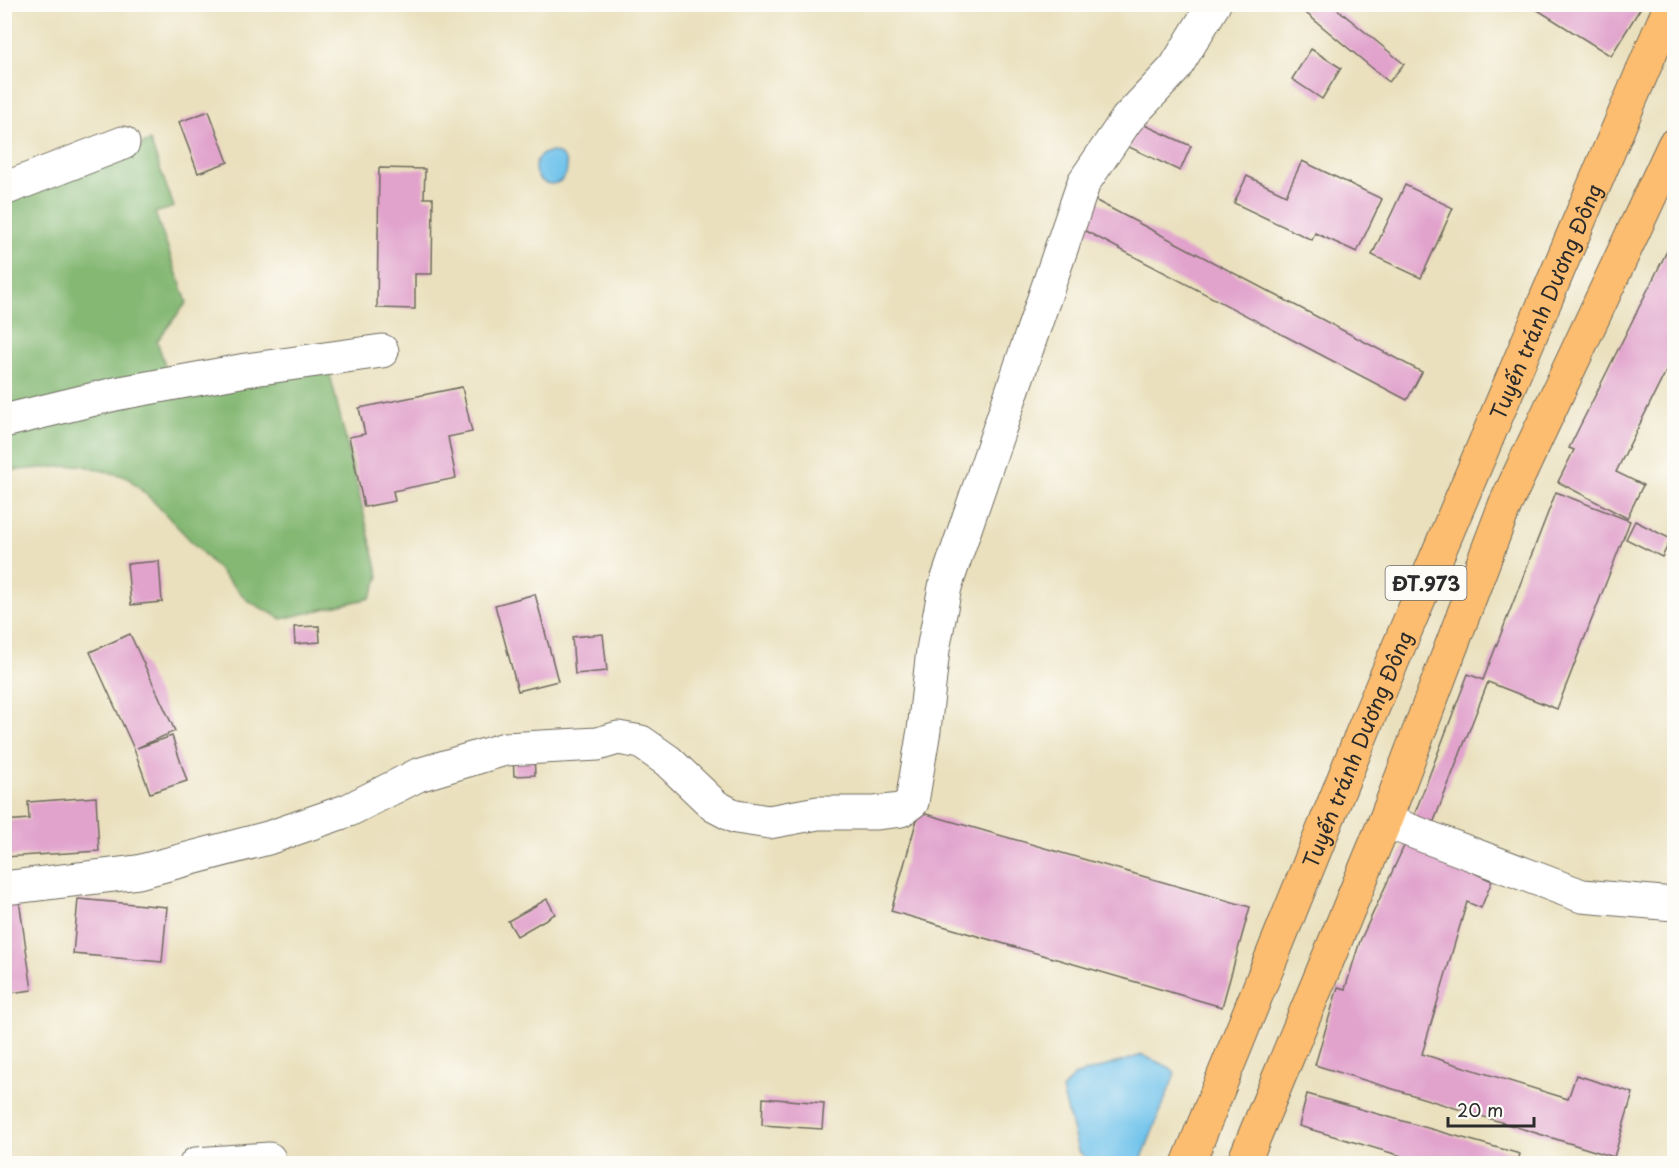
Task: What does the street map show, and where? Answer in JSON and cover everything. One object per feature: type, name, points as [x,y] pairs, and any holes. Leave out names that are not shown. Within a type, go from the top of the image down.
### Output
[{"type":"main road","name":"Tuyến tránh Dương Đông","points":[[1188,1164],[1365,726],[1671,4]]},
{"type":"main road","name":"ĐT.973","points":[[1243,1164],[1385,821],[1505,505],[1674,145]]},
{"type":"main road","points":[[1550,291],[1596,310]]},
{"type":"street","points":[[4,888],[138,872],[268,838],[349,810],[418,775],[505,749],[598,744],[618,738],[641,742],[668,761],[715,806],[736,817],[769,822],[819,813],[875,813],[901,810],[912,802],[924,730],[933,650],[945,587],[1084,182],[1127,120],[1174,68],[1214,4]]},
{"type":"street","points":[[4,189],[123,143]]},
{"type":"street","points":[[4,421],[115,394],[235,372],[382,351]]},
{"type":"street","points":[[1385,821],[1582,896],[1674,904]]},
{"type":"street","points":[[196,1164],[269,1159]]},
{"type":"green space","points":[[150,141],[174,207],[155,213],[187,302],[157,341],[174,392],[329,370],[379,577],[370,598],[282,619],[248,601],[153,501],[127,477],[81,465],[5,471],[5,199]]},
{"type":"water","points":[[551,152],[563,156],[567,168],[563,180],[551,184],[539,180],[535,168],[539,156]]},
{"type":"water","points":[[1142,1055],[1169,1067],[1175,1074],[1140,1163],[1092,1163],[1078,1151],[1062,1090],[1074,1076]]},
{"type":"building","points":[[1295,4],[1331,4],[1404,64],[1389,82]]},
{"type":"building","points":[[1528,4],[1643,4],[1611,56]]},
{"type":"building","points":[[1311,49],[1341,68],[1322,99],[1292,79]]},
{"type":"building","points":[[209,111],[228,162],[198,173],[179,122]]},
{"type":"building","points":[[1140,123],[1191,146],[1180,171],[1129,147]]},
{"type":"building","points":[[1302,161],[1382,199],[1357,252],[1315,233],[1312,240],[1234,203],[1247,176],[1286,195]]},
{"type":"building","points":[[379,168],[425,169],[424,198],[433,198],[432,274],[415,274],[415,309],[377,308]]},
{"type":"building","points":[[1405,185],[1453,208],[1421,278],[1372,255]]},
{"type":"building","points":[[1089,197],[1422,372],[1407,400],[1074,225]]},
{"type":"building","points":[[1667,251],[1674,255],[1674,355],[1616,472],[1643,485],[1627,518],[1558,482],[1574,450],[1569,448]]},
{"type":"building","points":[[462,387],[472,432],[448,437],[456,478],[393,491],[395,501],[364,507],[349,437],[365,434],[359,408]]},
{"type":"building","points":[[1556,492],[1630,521],[1557,709],[1488,682],[1429,834],[1410,826],[1468,674],[1483,680]]},
{"type":"building","points":[[1635,521],[1671,539],[1662,557],[1626,539]]},
{"type":"building","points":[[159,561],[162,602],[131,605],[127,564]]},
{"type":"building","points":[[535,594],[558,681],[518,691],[495,605]]},
{"type":"building","points":[[319,626],[320,642],[295,644],[294,627]]},
{"type":"building","points":[[130,634],[175,731],[137,748],[172,736],[187,781],[150,793],[134,749],[90,652]]},
{"type":"building","points":[[603,634],[607,671],[575,674],[572,637]]},
{"type":"building","points":[[534,756],[535,775],[514,776],[513,757]]},
{"type":"building","points":[[96,797],[99,851],[4,857],[4,821],[29,819],[28,802]]},
{"type":"building","points":[[919,812],[1250,907],[1222,1007],[891,911]]},
{"type":"building","points":[[1406,842],[1492,881],[1481,908],[1467,902],[1422,1054],[1568,1099],[1576,1075],[1633,1093],[1614,1157],[1315,1065],[1338,987],[1345,989],[1360,941]]},
{"type":"building","points":[[18,893],[32,990],[4,994],[4,894]]},
{"type":"building","points":[[78,899],[167,907],[162,962],[73,954]]},
{"type":"building","points":[[547,899],[555,914],[517,936],[508,921]]},
{"type":"building","points":[[1307,1094],[1520,1154],[1517,1164],[1429,1164],[1299,1126]]},
{"type":"building","points":[[763,1098],[824,1103],[822,1129],[762,1125]]},
{"type":"building","points":[[4,1151],[13,1164],[4,1164]]}]
